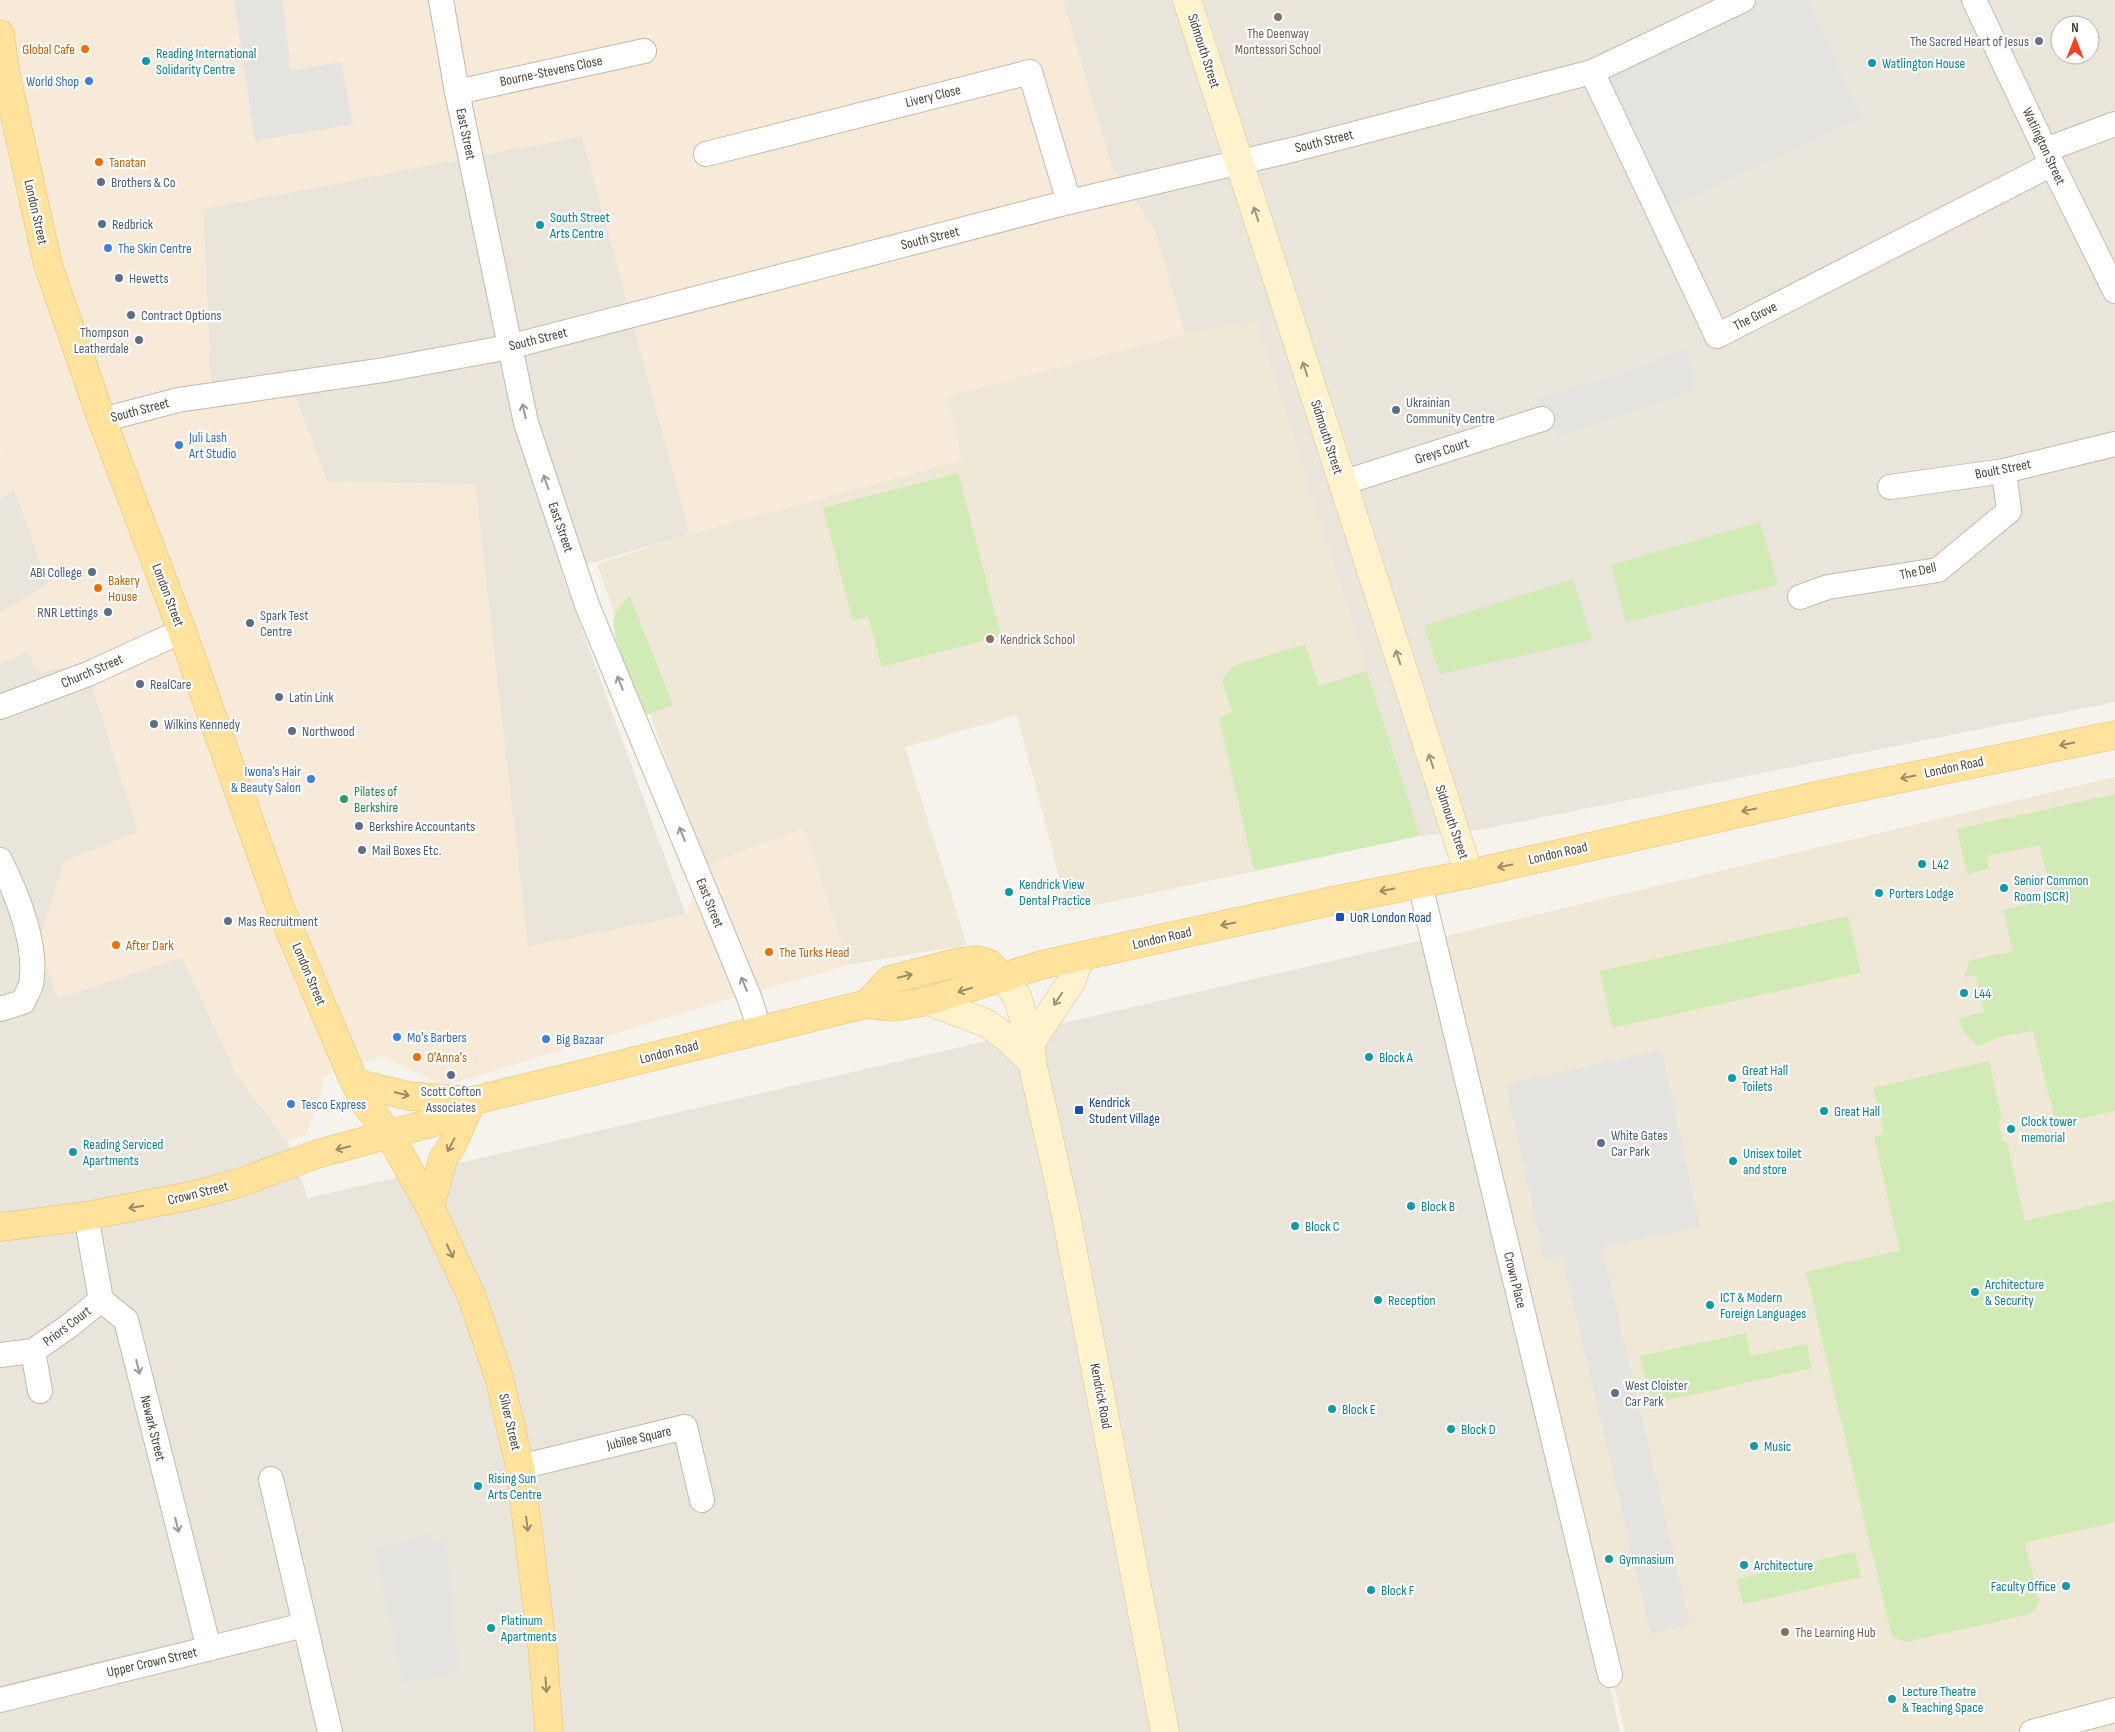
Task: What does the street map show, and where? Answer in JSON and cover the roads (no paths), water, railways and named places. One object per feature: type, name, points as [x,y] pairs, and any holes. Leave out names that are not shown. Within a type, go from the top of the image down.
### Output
[{"type":"main road","name":"London Street","points":[[0,34],[6,75],[48,265],[102,420],[182,631],[281,910],[355,1083],[366,1104],[390,1136]]},
{"type":"main road","name":"London Road","points":[[390,1136],[432,1123],[472,1101],[867,1004],[894,1007],[928,1001],[1041,965],[1081,956],[1332,901],[1469,874],[1825,794],[2115,735]]},
{"type":"main road","points":[[867,1004],[889,980],[959,962],[978,960],[990,964],[1003,978]]},
{"type":"main road","name":"London Road","points":[[355,1083],[409,1096],[472,1101]]},
{"type":"main road","points":[[430,1207],[443,1159],[452,1146],[472,1101]]},
{"type":"main road","name":"Silver Street","points":[[390,1136],[430,1207],[475,1306],[499,1377],[520,1467],[543,1652],[549,1732]]},
{"type":"main road","name":"Crown Street","points":[[0,1227],[86,1216],[190,1196],[236,1184],[317,1154],[390,1136]]},
{"type":"street","name":"East Street","points":[[441,0],[457,92],[526,423],[587,605],[746,988],[760,1030]]},
{"type":"street","name":"Sidmouth Street","points":[[1187,0],[1469,874]]},
{"type":"street","name":"South Street","points":[[102,420],[178,400],[384,370],[509,347],[1069,202],[1239,163],[1592,72],[1743,0]]},
{"type":"street","name":"Watlington Street","points":[[1974,0],[2048,157],[2115,291]]},
{"type":"street","name":"Bourne-Stevens Close","points":[[457,92],[644,51]]},
{"type":"street","name":"Livery Close","points":[[706,154],[1030,72],[1069,202]]},
{"type":"street","name":"The Grove","points":[[1592,72],[1717,336],[2048,157]]},
{"type":"street","points":[[2048,157],[2115,124]]},
{"type":"street","name":"Greys Court","points":[[1342,483],[1542,419]]},
{"type":"street","name":"Boult Street","points":[[1890,487],[2004,471],[2115,444]]},
{"type":"street","name":"The Dell","points":[[1800,597],[1828,587],[1938,570],[2009,511],[2004,471]]},
{"type":"street","name":"Church Street","points":[[0,707],[88,674],[182,631]]},
{"type":"street","points":[[0,860],[26,924],[32,956],[31,986],[22,1002],[0,1009]]},
{"type":"street","name":"Crown Place","points":[[1420,884],[1610,1676]]},
{"type":"street","points":[[928,1001],[986,1023],[1032,1052],[1070,982],[1081,956]]},
{"type":"street","name":"Kendrick Road","points":[[1003,978],[1017,996],[1032,1052],[1066,1214],[1165,1732]]},
{"type":"street","points":[[86,1216],[101,1300]]},
{"type":"street","name":"Newark Street","points":[[101,1300],[126,1320],[209,1649]]},
{"type":"street","name":"Priors Court","points":[[0,1355],[33,1351],[69,1326],[101,1300]]},
{"type":"street","name":"Priors Court","points":[[33,1351],[40,1390]]},
{"type":"street","name":"Jubilee Square","points":[[520,1467],[685,1427],[702,1500]]},
{"type":"street","points":[[270,1479],[330,1732]]},
{"type":"street","name":"Upper Crown Street","points":[[0,1700],[304,1625]]},
{"type":"street","points":[[2032,1732],[2115,1710]]},
{"type":"place","name":"The Deenway Montessori School","points":[[1278,17]]},
{"type":"place","name":"The Sacred Heart of Jesus","points":[[2039,41]]},
{"type":"place","name":"Global Cafe","points":[[85,49]]},
{"type":"place","name":"Reading International Solidarity Centre","points":[[146,61]]},
{"type":"place","name":"Watlington House","points":[[1872,63]]},
{"type":"place","name":"World Shop","points":[[89,81]]},
{"type":"place","name":"Tanatan","points":[[99,162]]},
{"type":"place","name":"Brothers & Co","points":[[101,182]]},
{"type":"place","name":"Redbrick","points":[[102,224]]},
{"type":"place","name":"South Street Arts Centre","points":[[540,225]]},
{"type":"place","name":"The Skin Centre","points":[[108,248]]},
{"type":"place","name":"Hewetts","points":[[119,278]]},
{"type":"place","name":"Contract Options","points":[[131,315]]},
{"type":"place","name":"Thompson Leatherdale","points":[[139,340]]},
{"type":"place","name":"Ukrainian Community Centre","points":[[1396,410]]},
{"type":"place","name":"Juli Lash Art Studio","points":[[179,445]]},
{"type":"place","name":"ABI College","points":[[92,572]]},
{"type":"place","name":"Bakery House","points":[[98,588]]},
{"type":"place","name":"RNR Lettings","points":[[108,612]]},
{"type":"place","name":"Spark Test Centre","points":[[250,623]]},
{"type":"place","name":"Kendrick School","points":[[990,639]]},
{"type":"place","name":"RealCare","points":[[140,684]]},
{"type":"place","name":"Latin Link","points":[[279,697]]},
{"type":"place","name":"Wilkins Kennedy","points":[[154,724]]},
{"type":"place","name":"Northwood","points":[[292,731]]},
{"type":"place","name":"Iwona's Hair & Beauty Salon","points":[[311,779]]},
{"type":"place","name":"Pilates of Berkshire","points":[[344,799]]},
{"type":"place","name":"Berkshire Accountants","points":[[359,826]]},
{"type":"place","name":"Mail Boxes Etc.","points":[[362,850]]},
{"type":"place","name":"L42","points":[[1922,864]]},
{"type":"place","name":"Senior Common Room (SCR)","points":[[2004,888]]},
{"type":"place","name":"Kendrick View Dental Practice","points":[[1009,892]]},
{"type":"place","name":"Porters Lodge","points":[[1879,893]]},
{"type":"place","name":"UoR London Road","points":[[1340,917]]},
{"type":"place","name":"Mas Recruitment","points":[[228,921]]},
{"type":"place","name":"After Dark","points":[[116,945]]},
{"type":"place","name":"The Turks Head","points":[[769,952]]},
{"type":"place","name":"L44","points":[[1964,993]]},
{"type":"place","name":"Mo's Barbers","points":[[397,1037]]},
{"type":"place","name":"Big Bazaar","points":[[546,1039]]},
{"type":"place","name":"O'Anna's","points":[[417,1057]]},
{"type":"place","name":"Block A","points":[[1369,1057]]},
{"type":"place","name":"Scott Cofton Associates","points":[[451,1075]]},
{"type":"place","name":"Great Hall Toilets","points":[[1732,1078]]},
{"type":"place","name":"Tesco Express","points":[[291,1104]]},
{"type":"place","name":"Kendrick Student Village","points":[[1079,1110]]},
{"type":"place","name":"Great Hall","points":[[1824,1111]]},
{"type":"place","name":"Clock tower memorial","points":[[2011,1129]]},
{"type":"place","name":"White Gates Car Park","points":[[1601,1143]]},
{"type":"place","name":"Reading Serviced Apartments","points":[[73,1152]]},
{"type":"place","name":"Unisex toilet and store","points":[[1733,1161]]},
{"type":"place","name":"Block B","points":[[1411,1206]]},
{"type":"place","name":"Block C","points":[[1295,1226]]},
{"type":"place","name":"Architecture & Security","points":[[1975,1292]]},
{"type":"place","name":"Reception","points":[[1378,1300]]},
{"type":"place","name":"ICT & Modern Foreign Languages","points":[[1710,1305]]},
{"type":"place","name":"West Cloister Car Park","points":[[1615,1393]]},
{"type":"place","name":"Block E","points":[[1332,1409]]},
{"type":"place","name":"Block D","points":[[1451,1429]]},
{"type":"place","name":"Music","points":[[1754,1446]]},
{"type":"place","name":"Rising Sun Arts Centre","points":[[478,1486]]},
{"type":"place","name":"Gymnasium","points":[[1609,1559]]},
{"type":"place","name":"Architecture","points":[[1744,1565]]},
{"type":"place","name":"Faculty Office","points":[[2066,1586]]},
{"type":"place","name":"Block F","points":[[1371,1590]]},
{"type":"place","name":"Platinum Apartments","points":[[491,1628]]},
{"type":"place","name":"The Learning Hub","points":[[1785,1632]]},
{"type":"place","name":"Lecture Theatre & Teaching Space","points":[[1892,1699]]}]
